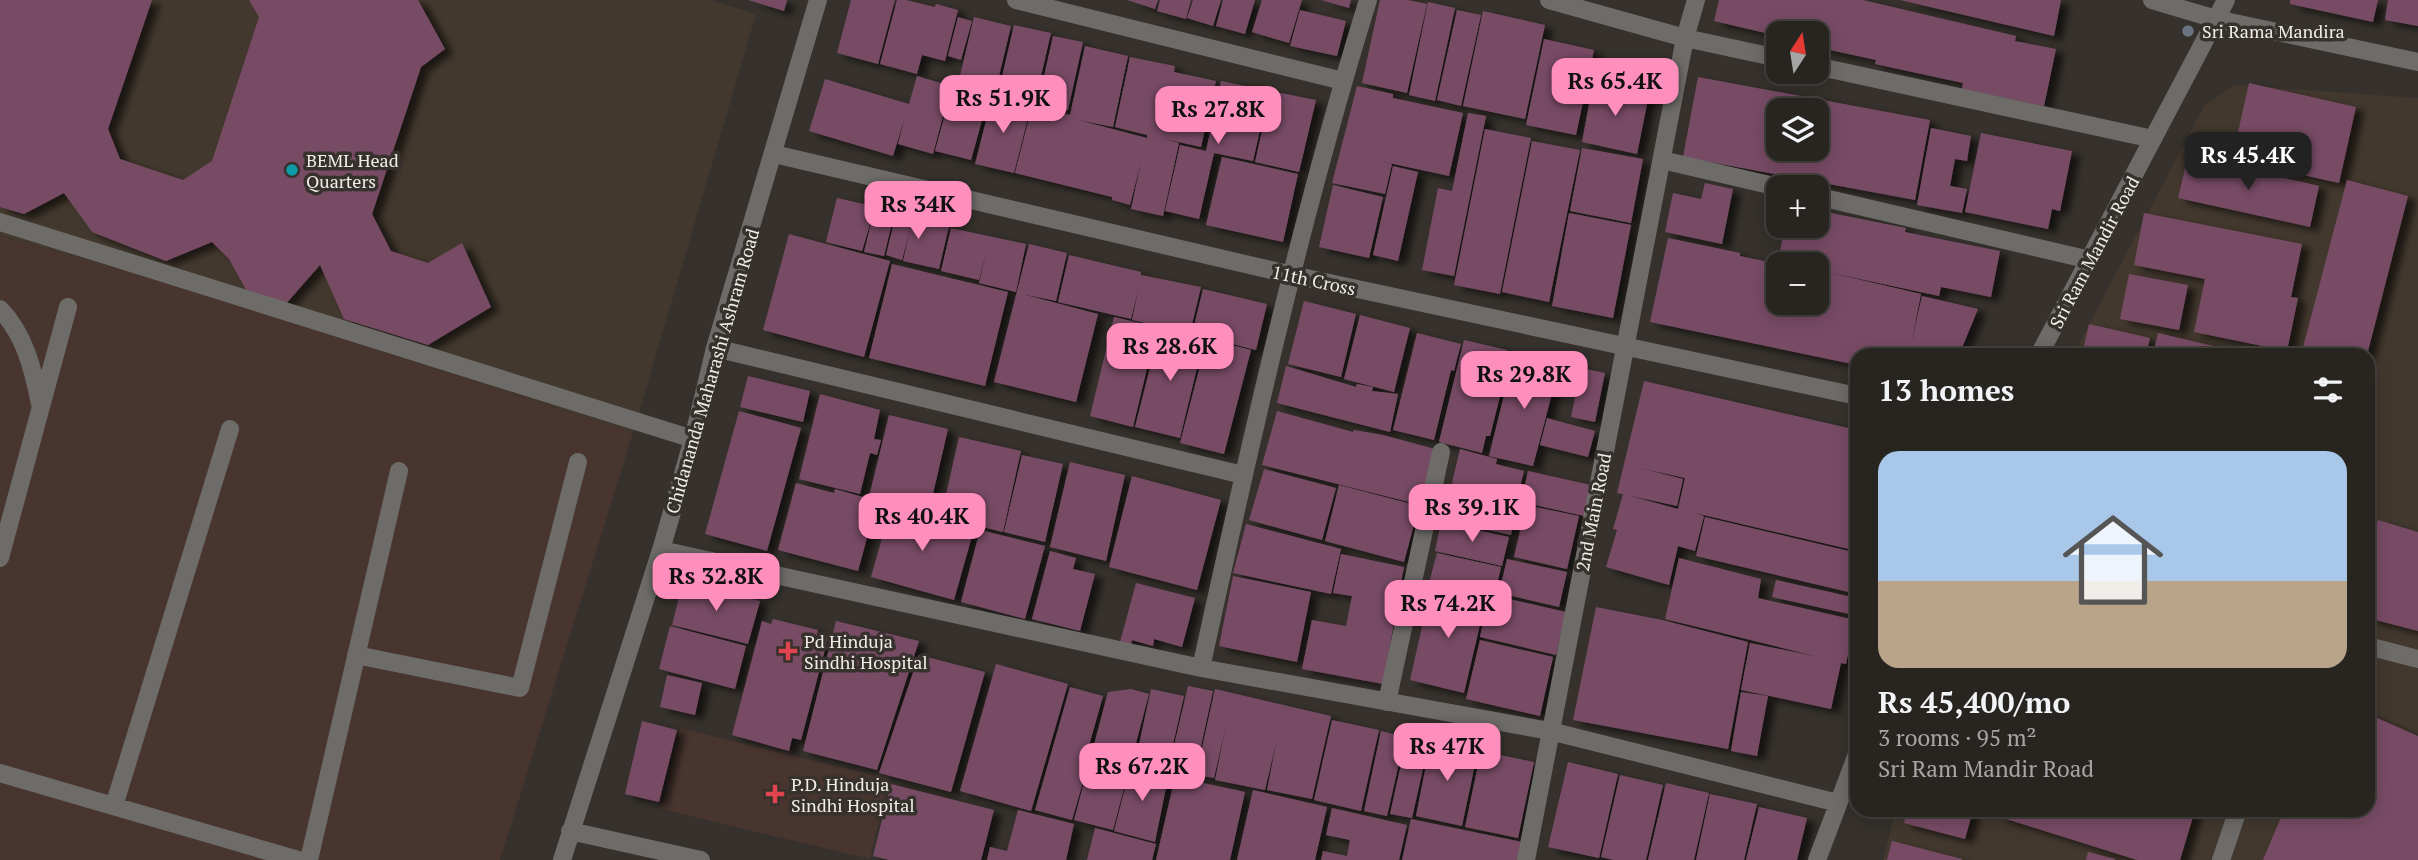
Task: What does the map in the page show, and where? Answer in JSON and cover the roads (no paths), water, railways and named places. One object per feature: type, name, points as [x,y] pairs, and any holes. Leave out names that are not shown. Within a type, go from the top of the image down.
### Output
[{"type":"street","name":"Chidananda Maharashi Ashram Road","points":[[562,860],[661,550],[693,439],[715,348],[775,154],[818,0]]},
{"type":"street","points":[[1016,0],[1343,81]]},
{"type":"street","points":[[1201,668],[1243,475],[1292,275],[1343,81],[1368,0]]},
{"type":"street","points":[[1549,0],[1685,38],[1766,55]]},
{"type":"street","name":"2nd Main Road","points":[[1526,860],[1685,38],[1696,0]]},
{"type":"street","points":[[2152,0],[2216,19],[2418,62]]},
{"type":"street","name":"Sri Ram Mandir Road","points":[[2043,348],[2226,0]]},
{"type":"street","points":[[1829,69],[2153,139]]},
{"type":"street","name":"11th Cross","points":[[775,154],[1292,275],[1850,394]]},
{"type":"street","points":[[1662,160],[1766,184]]},
{"type":"street","points":[[1829,199],[2090,260]]},
{"type":"street","points":[[0,222],[693,439]]},
{"type":"street","points":[[0,558],[68,307]]},
{"type":"street","points":[[0,309],[13,322],[33,366],[41,407]]},
{"type":"street","points":[[715,348],[1243,475]]},
{"type":"street","points":[[114,806],[230,429]]},
{"type":"street","points":[[1387,702],[1441,452]]},
{"type":"street","points":[[356,655],[520,688],[578,462]]},
{"type":"street","points":[[309,860],[399,471]]},
{"type":"street","points":[[661,550],[1201,668],[1550,731],[1838,803]]},
{"type":"street","points":[[2375,648],[2418,659]]},
{"type":"street","points":[[1817,860],[1850,772]]},
{"type":"street","points":[[0,773],[298,860]]},
{"type":"street","points":[[2221,860],[2236,817]]},
{"type":"street","points":[[570,831],[701,860]]},
{"type":"place","name":"Sri Rama Mandira","points":[[2188,31]]},
{"type":"place","name":"BEML Head Quarters","points":[[292,170]]},
{"type":"place","name":"Pd Hinduja Sindhi Hospital","points":[[788,651]]},
{"type":"place","name":"P.D. Hinduja Sindhi Hospital","points":[[775,794]]}]
